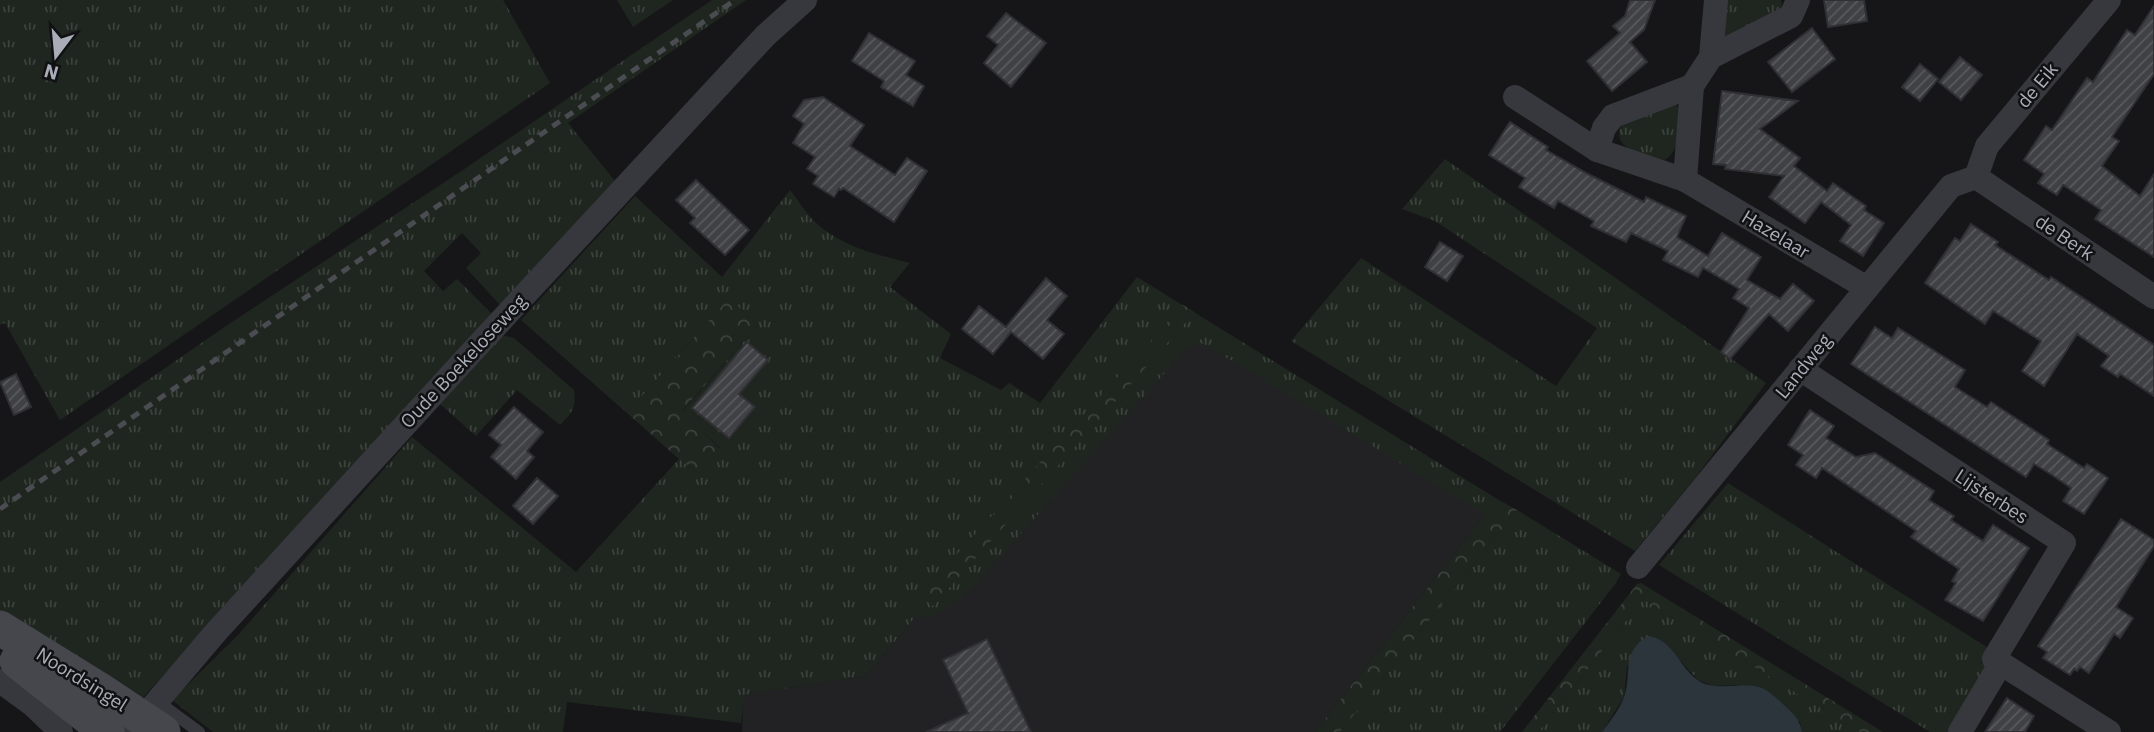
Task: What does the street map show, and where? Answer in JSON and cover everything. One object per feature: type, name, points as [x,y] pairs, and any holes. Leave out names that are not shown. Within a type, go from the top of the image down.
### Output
[{"type":"main road","name":"Noordsingel","points":[[0,628],[148,721]]},
{"type":"main road","name":"Noordsingel","points":[[0,649],[107,732]]},
{"type":"street","name":"Oude Boekeloseweg","points":[[148,721],[216,632],[766,35],[805,0]]},
{"type":"street","points":[[1685,180],[1692,86],[1711,57],[1716,0]]},
{"type":"street","points":[[1711,57],[1791,16],[1798,0]]},
{"type":"street","name":"de Eik","points":[[1976,177],[1987,146],[2109,0]]},
{"type":"street","points":[[1597,150],[1604,128],[1614,116],[1692,86]]},
{"type":"street","name":"Hazelaar","points":[[1515,97],[1597,150],[1685,180],[1867,288]]},
{"type":"street","name":"Landweg","points":[[1638,567],[1951,186],[1976,177]]},
{"type":"street","name":"de Berk","points":[[1976,177],[2154,297]]},
{"type":"street","name":"Lijsterbes","points":[[1800,369],[2064,543],[1994,659],[2001,663],[1960,732]]},
{"type":"street","points":[[2001,663],[2109,732]]},
{"type":"street","points":[[0,681],[33,705],[61,732]]},
{"type":"lane","points":[[148,721],[199,732]]},
{"type":"shaded area","points":[[1194,313],[1497,499],[1315,732],[742,732],[743,695],[866,676],[915,617]]},
{"type":"shaded area","points":[[1648,636],[1669,647],[1689,672],[1702,682],[1717,686],[1759,687],[1766,690],[1794,715],[1802,732],[1602,732],[1623,699],[1631,655]]},
{"type":"green space","points":[[0,0],[503,0],[550,83],[60,420],[5,323],[0,325]]},
{"type":"green space","points":[[617,0],[673,0],[633,27]]},
{"type":"green space","points":[[712,0],[746,0],[568,123],[615,181],[501,306],[466,268],[481,253],[462,233],[424,271],[443,291],[457,279],[493,315],[137,704],[0,614],[0,482],[229,324],[460,172]]},
{"type":"green space","points":[[1722,0],[1781,0],[1782,7],[1725,43]]},
{"type":"green space","points":[[1674,103],[1680,109],[1679,130],[1673,151],[1664,160],[1632,150],[1621,141],[1621,125]]},
{"type":"green space","points":[[1445,159],[1766,383],[1696,477],[1635,551],[1291,341],[1361,258],[1556,386],[1597,328],[1435,221],[1402,209]]},
{"type":"green space","points":[[790,190],[814,221],[835,237],[872,253],[910,263],[890,287],[951,334],[940,358],[1001,390],[1009,383],[1040,403],[1137,277],[1497,499],[1485,515],[1201,343],[1187,348],[973,587],[939,613],[915,617],[866,676],[744,695],[741,723],[567,702],[563,732],[213,732],[172,700],[238,635],[412,437],[576,572],[679,459],[699,473],[720,448],[682,412],[758,325],[729,298],[627,413],[521,320],[635,196],[722,277]]},
{"type":"green space","points":[[729,298],[758,325],[682,411],[720,449],[699,473],[627,413]]},
{"type":"green space","points":[[1183,305],[1195,312],[933,606],[919,596]]},
{"type":"green space","points":[[498,337],[514,338],[574,390],[574,405],[560,425],[517,390],[476,436],[440,404]]},
{"type":"green space","points":[[1728,483],[1988,648],[1981,662],[1991,668],[1951,732],[1930,732],[1659,565]]},
{"type":"green space","points":[[1497,499],[1517,510],[1340,732],[1315,732]]},
{"type":"green space","points":[[1517,510],[1621,574],[1500,732],[1340,732]]},
{"type":"green space","points":[[1641,583],[1883,732],[1860,732],[1643,599],[1538,732],[1522,732],[1637,584]]},
{"type":"green space","points":[[1643,599],[1860,732],[1802,732],[1800,722],[1738,685],[1713,686],[1698,680],[1661,640],[1627,666],[1624,697],[1602,732],[1538,732]]},
{"type":"building","points":[[1630,0],[1655,0],[1644,30],[1630,42],[1647,62],[1612,91],[1587,61],[1620,33],[1613,26],[1625,16]]},
{"type":"building","points":[[1824,0],[1864,0],[1867,21],[1828,27]]},
{"type":"building","points":[[2154,6],[2154,74],[2112,137],[2119,141],[2102,166],[2140,196],[2154,174],[2154,257],[2095,219],[2101,210],[2063,185],[2057,195],[2038,183],[2044,174],[2024,160],[2046,126],[2052,130],[2087,78],[2093,82],[2127,30],[2135,35]]},
{"type":"building","points":[[1006,13],[1046,43],[1011,87],[984,63],[998,45],[987,36]]},
{"type":"building","points":[[1812,28],[1835,59],[1792,92],[1768,62]]},
{"type":"building","points":[[869,33],[915,61],[906,75],[924,86],[913,106],[881,87],[884,81],[852,61]]},
{"type":"building","points":[[1960,57],[1982,75],[1961,100],[1939,82]]},
{"type":"building","points":[[1920,64],[1938,79],[1920,101],[1902,87]]},
{"type":"building","points":[[1722,91],[1798,101],[1760,129],[1800,158],[1794,166],[1827,191],[1833,183],[1866,206],[1864,210],[1884,223],[1863,256],[1840,241],[1851,225],[1821,202],[1805,223],[1769,197],[1784,176],[1725,169],[1726,165],[1713,164]]},
{"type":"building","points":[[823,97],[864,125],[850,146],[895,175],[907,158],[927,171],[894,222],[843,188],[839,189],[834,197],[813,184],[818,176],[807,169],[815,157],[793,143],[804,124],[793,116],[804,100]]},
{"type":"building","points":[[1510,122],[1548,147],[1546,150],[1588,174],[1644,202],[1646,197],[1686,216],[1677,237],[1708,256],[1722,233],[1761,257],[1747,280],[1780,299],[1793,284],[1814,301],[1788,331],[1769,314],[1730,359],[1721,352],[1749,308],[1733,298],[1739,289],[1703,268],[1698,277],[1663,260],[1668,251],[1631,233],[1626,242],[1591,226],[1594,221],[1558,201],[1554,208],[1519,187],[1525,178],[1489,155]]},
{"type":"building","points":[[696,180],[749,230],[725,255],[690,223],[695,218],[676,200]]},
{"type":"building","points":[[1971,224],[1998,242],[1995,245],[2049,280],[2051,277],[2154,345],[2154,396],[2120,374],[2118,377],[2101,366],[2109,356],[2077,334],[2044,386],[2022,371],[2041,341],[1993,311],[1985,324],[1925,283],[1955,238],[1960,241]]},
{"type":"building","points":[[1440,242],[1463,256],[1447,281],[1425,267]]},
{"type":"building","points":[[1046,278],[1067,296],[1047,320],[1064,334],[1043,359],[1011,332],[993,354],[962,329],[979,306],[1006,327]]},
{"type":"building","points":[[1875,327],[1892,338],[1898,328],[1965,370],[1955,387],[1987,407],[1991,402],[2049,440],[2047,444],[2084,468],[2087,464],[2108,478],[2084,514],[2063,501],[2071,488],[2052,475],[2034,464],[2026,477],[1851,364]]},
{"type":"building","points":[[747,342],[768,360],[739,394],[755,407],[729,438],[692,408]]},
{"type":"building","points":[[16,374],[31,407],[14,415],[0,382]]},
{"type":"building","points":[[514,407],[543,432],[527,451],[534,457],[516,479],[491,457],[501,445],[489,435]]},
{"type":"building","points":[[1810,410],[1834,426],[1826,438],[1856,457],[1875,453],[1934,491],[1929,500],[1954,516],[1951,520],[1983,541],[1993,525],[2029,548],[1983,621],[1945,600],[1956,583],[1952,581],[1959,569],[1911,537],[1916,531],[1822,468],[1816,478],[1796,465],[1803,455],[1788,445]]},
{"type":"building","points":[[537,478],[558,496],[533,524],[513,506]]},
{"type":"building","points":[[2121,519],[2154,540],[2154,546],[2116,607],[2133,618],[2120,638],[2114,634],[2089,673],[2080,667],[2077,671],[2074,669],[2070,675],[2043,658],[2047,652],[2038,646]]},
{"type":"building","points":[[987,639],[1031,732],[926,732],[968,713],[943,660]]},
{"type":"building","points":[[2007,698],[2034,716],[2025,732],[1985,732]]},
{"type":"railway","points":[[0,509],[735,0]]}]
